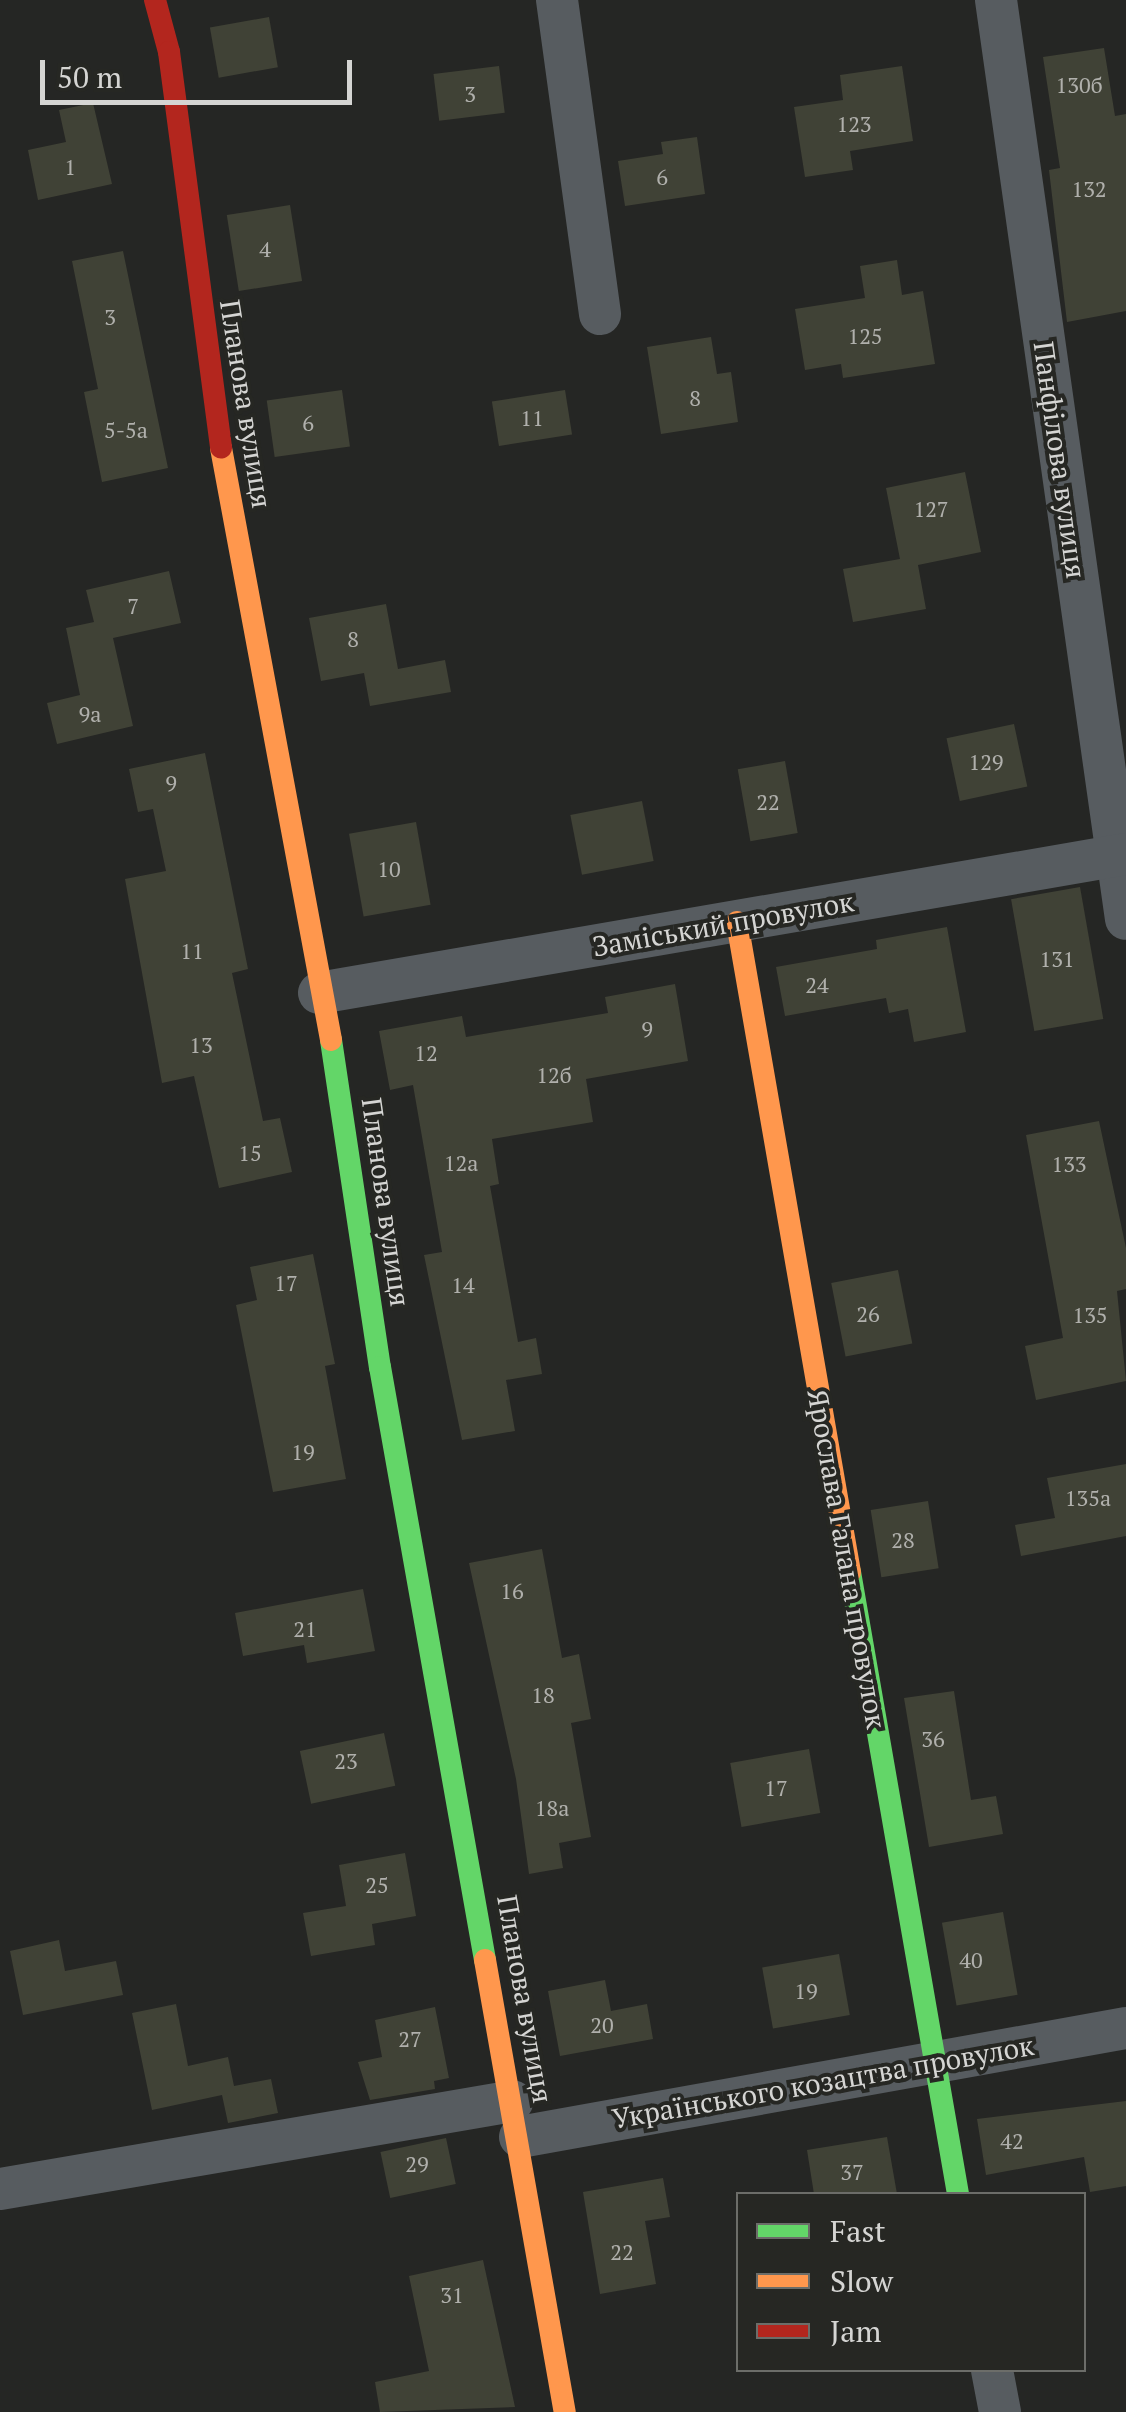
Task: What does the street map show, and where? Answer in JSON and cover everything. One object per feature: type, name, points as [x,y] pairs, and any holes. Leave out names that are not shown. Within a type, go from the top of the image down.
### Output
[{"type":"street","name":"Планова вулиця","points":[[156,0],[169,52],[204,355],[319,994],[354,1161],[380,1366],[565,2412]]},
{"type":"street","points":[[557,0],[600,314]]},
{"type":"street","name":"Панфілова вулиця","points":[[996,0],[1120,855],[1126,919]]},
{"type":"street","name":"Заміський провулок","points":[[319,994],[1120,855]]},
{"type":"street","name":"Ярослава Галана провулок","points":[[738,922],[958,2192]]},
{"type":"street","name":"Українського козацтва провулок","points":[[0,2189],[933,2062],[1126,2028]]},
{"type":"street","points":[[992,2372],[1000,2412]]},
{"type":"building","points":[[269,17],[278,67],[219,78],[210,27]]},
{"type":"building","points":[[1104,48],[1115,116],[1126,114],[1126,311],[1067,322],[1049,170],[1060,168],[1043,57]]},
{"type":"building","points":[[499,66],[505,113],[439,121],[433,74]]},
{"type":"building","points":[[902,66],[913,141],[850,151],[853,170],[805,177],[794,107],[843,100],[840,75]]},
{"type":"building","points":[[93,103],[112,184],[38,200],[28,150],[66,142],[59,110]]},
{"type":"building","points":[[697,137],[705,194],[625,206],[618,161],[663,154],[661,142]]},
{"type":"building","points":[[290,205],[302,281],[239,291],[227,215]]},
{"type":"building","points":[[123,251],[168,468],[102,482],[84,392],[98,389],[72,261]]},
{"type":"building","points":[[897,260],[902,295],[923,291],[935,364],[843,378],[841,364],[805,370],[795,309],[865,298],[860,266]]},
{"type":"building","points":[[711,337],[717,374],[731,372],[738,422],[661,434],[647,347]]},
{"type":"building","points":[[342,390],[350,446],[275,457],[267,401]]},
{"type":"building","points":[[565,390],[572,434],[499,446],[492,402]]},
{"type":"building","points":[[965,472],[981,552],[918,565],[926,609],[853,622],[843,569],[900,559],[886,488]]},
{"type":"building","points":[[169,571],[181,623],[113,638],[133,726],[57,744],[47,703],[80,695],[66,628],[94,622],[86,590]]},
{"type":"building","points":[[386,604],[398,669],[445,660],[451,692],[370,706],[364,673],[321,681],[309,618]]},
{"type":"building","points":[[1014,724],[1027,787],[960,801],[947,738]]},
{"type":"building","points":[[205,753],[248,969],[232,973],[263,1121],[280,1118],[292,1172],[219,1188],[194,1076],[162,1083],[125,879],[166,871],[153,809],[138,812],[129,769]]},
{"type":"building","points":[[785,761],[798,833],[750,841],[738,769]]},
{"type":"building","points":[[642,801],[654,861],[582,875],[570,815]]},
{"type":"building","points":[[416,822],[431,905],[364,917],[349,834]]},
{"type":"building","points":[[1080,887],[1103,1019],[1034,1031],[1011,899]]},
{"type":"building","points":[[947,927],[966,1032],[914,1042],[908,1009],[889,1013],[886,998],[785,1016],[776,967],[877,949],[876,940]]},
{"type":"building","points":[[675,984],[688,1061],[586,1079],[593,1122],[492,1139],[499,1184],[490,1186],[518,1342],[536,1338],[542,1374],[506,1380],[515,1431],[462,1440],[424,1255],[442,1252],[413,1085],[390,1090],[379,1031],[462,1016],[466,1037],[608,1013],[605,997]]},
{"type":"building","points":[[1099,1121],[1126,1248],[1126,1289],[1117,1291],[1126,1381],[1036,1400],[1025,1346],[1063,1338],[1026,1135]]},
{"type":"building","points":[[313,1254],[335,1364],[325,1366],[346,1479],[273,1492],[236,1305],[257,1300],[250,1267]]},
{"type":"building","points":[[898,1270],[912,1344],[846,1357],[831,1283]]},
{"type":"building","points":[[1126,1464],[1126,1536],[1021,1556],[1015,1525],[1055,1518],[1047,1478]]},
{"type":"building","points":[[928,1501],[939,1568],[881,1577],[871,1510]]},
{"type":"building","points":[[542,1549],[562,1658],[579,1654],[591,1719],[571,1723],[591,1837],[559,1843],[563,1868],[529,1874],[516,1779],[469,1563]]},
{"type":"building","points":[[363,1589],[375,1651],[307,1663],[304,1645],[243,1656],[235,1613]]},
{"type":"building","points":[[954,1691],[971,1800],[996,1796],[1003,1834],[929,1847],[904,1698]]},
{"type":"building","points":[[384,1733],[395,1786],[311,1804],[300,1751]]},
{"type":"building","points":[[809,1749],[820,1813],[742,1827],[730,1763]]},
{"type":"building","points":[[405,1853],[416,1916],[372,1924],[375,1945],[311,1956],[303,1913],[346,1906],[339,1865]]},
{"type":"building","points":[[1003,1912],[1018,1995],[957,2005],[942,1923]]},
{"type":"building","points":[[59,1940],[65,1971],[116,1961],[123,1995],[23,2015],[10,1951]]},
{"type":"building","points":[[839,1954],[850,2015],[773,2029],[762,1968]]},
{"type":"building","points":[[605,1980],[611,2011],[647,2004],[653,2039],[560,2056],[548,1991]]},
{"type":"building","points":[[176,2004],[188,2066],[228,2057],[234,2086],[271,2079],[278,2113],[228,2123],[222,2095],[152,2110],[132,2013]]},
{"type":"building","points":[[435,2007],[449,2078],[434,2081],[435,2089],[370,2100],[358,2062],[382,2057],[375,2020]]},
{"type":"building","points":[[1126,2101],[1126,2186],[1090,2192],[1084,2157],[986,2175],[977,2119]]},
{"type":"building","points":[[887,2137],[897,2192],[814,2192],[807,2150]]},
{"type":"building","points":[[446,2138],[456,2184],[390,2198],[380,2152]]},
{"type":"building","points":[[663,2178],[670,2217],[645,2221],[656,2284],[600,2294],[583,2192]]},
{"type":"building","points":[[483,2260],[515,2407],[380,2412],[375,2382],[429,2371],[409,2276]]},
{"type":"traffic: fast","points":[[331,1040],[380,1367],[485,1960]]},
{"type":"traffic: fast","points":[[850,1572],[958,2192]]},
{"type":"traffic: slow","points":[[221,448],[331,1040]]},
{"type":"traffic: slow","points":[[737,922],[850,1572]]},
{"type":"traffic: slow","points":[[485,1960],[565,2412]]},
{"type":"traffic: jam","points":[[155,0],[169,52],[221,448]]}]
